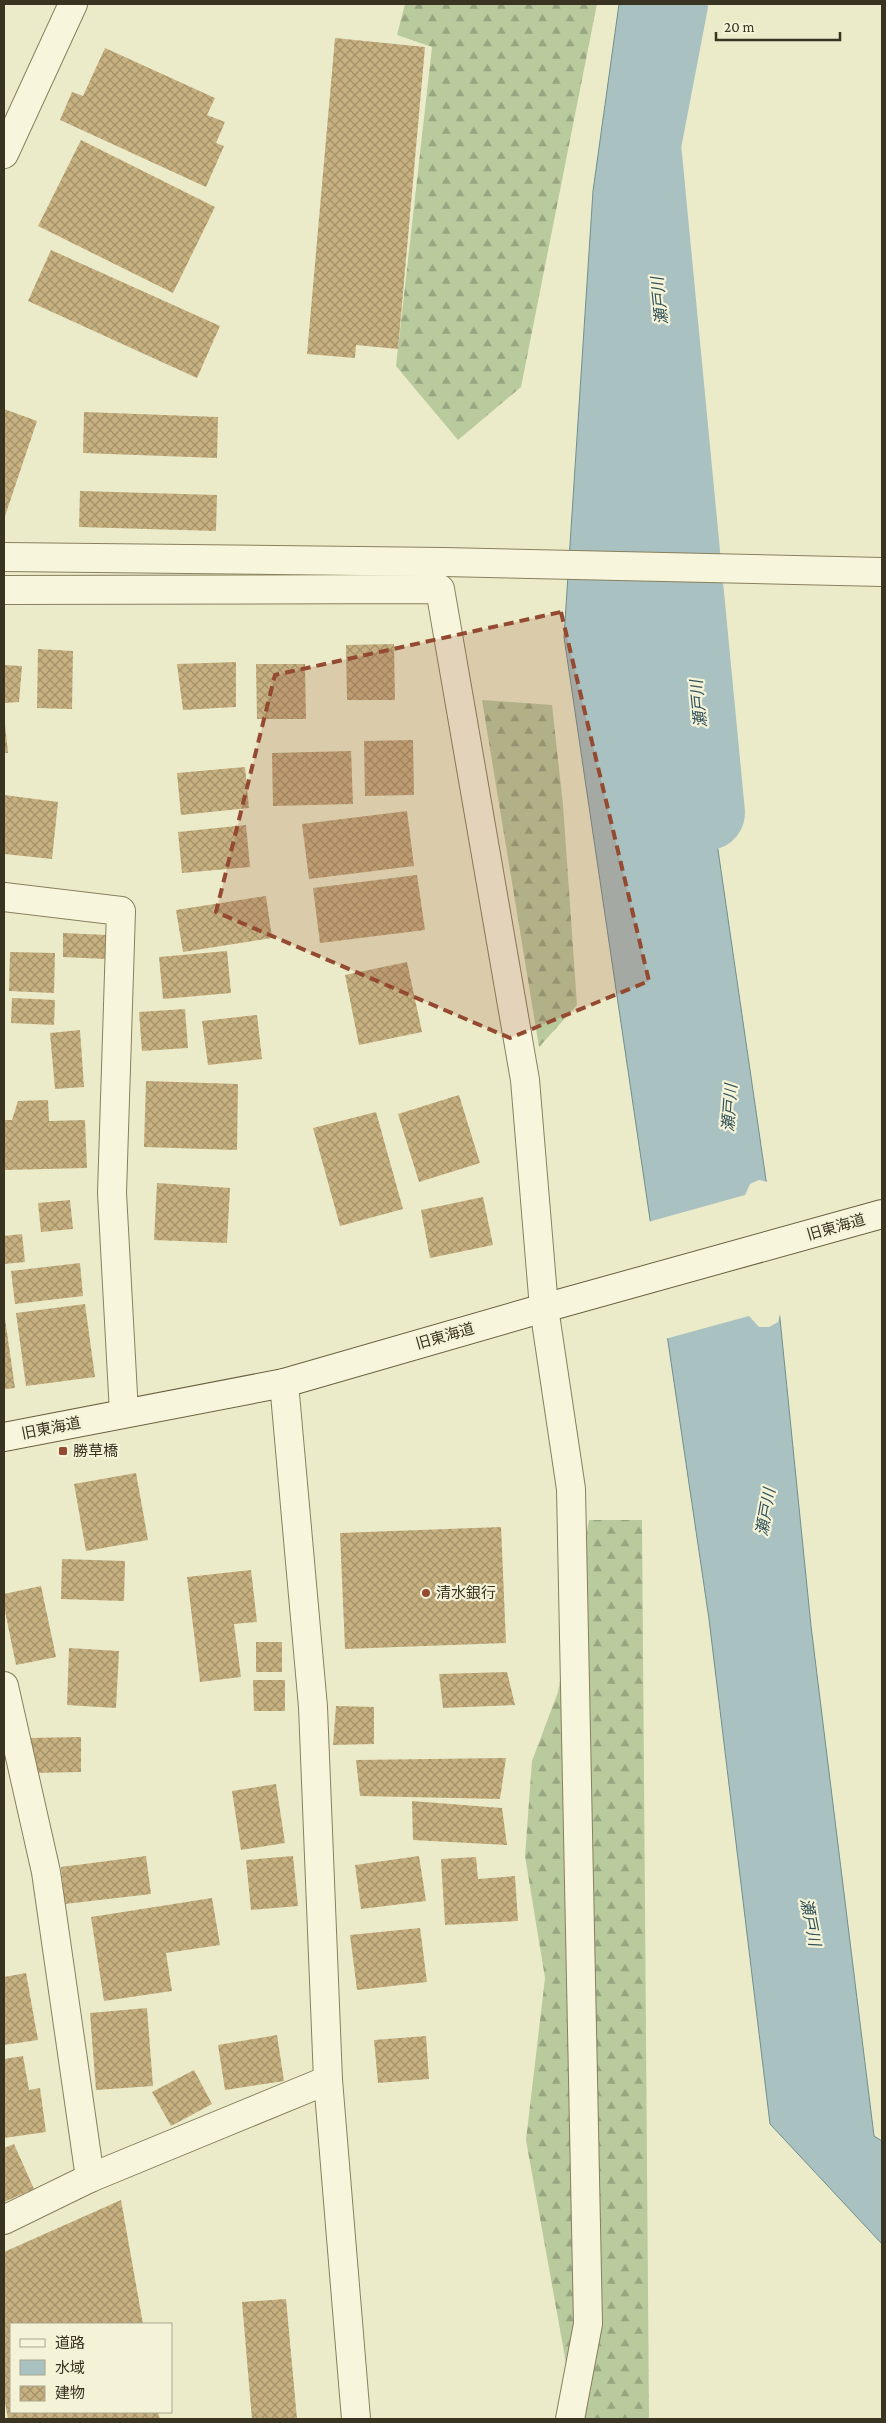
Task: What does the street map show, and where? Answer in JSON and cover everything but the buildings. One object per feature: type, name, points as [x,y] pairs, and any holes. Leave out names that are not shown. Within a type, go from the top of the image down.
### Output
[{"type":"street","points":[[4,154],[72,4]]},
{"type":"street","points":[[4,557],[444,562],[882,572]]},
{"type":"street","points":[[4,590],[440,589],[525,1080],[544,1308],[571,1489],[588,2324],[570,2419]]},
{"type":"street","points":[[4,897],[120,911],[112,1193],[124,1414]]},
{"type":"street","name":"旧東海道","points":[[4,1437],[284,1383],[882,1214]]},
{"type":"street","points":[[284,1383],[313,1707],[328,2080],[356,2419]]},
{"type":"street","points":[[4,1686],[46,1872],[90,2178]]},
{"type":"street","points":[[4,2220],[90,2178],[328,2080]]},
{"type":"highlighted area","points":[[561,612],[649,981],[510,1038],[216,912],[275,675]]},
{"type":"green space","points":[[405,4],[597,4],[521,387],[458,440],[396,366],[432,47],[397,35]]},
{"type":"green space","points":[[482,700],[552,705],[563,805],[577,1005],[539,1047]]},
{"type":"green space","points":[[589,1520],[642,1520],[649,2419],[576,2419],[526,2140],[545,1978],[525,1856],[532,1761],[558,1692]]},
{"type":"water","points":[[619,4],[686,4],[659,304],[698,712],[766,1180],[811,1626],[874,2136],[882,2141],[882,2244],[770,2124],[709,1619],[564,637],[593,191]]},
{"type":"pier","points":[[759,1180],[768,1182],[781,1311],[778,1322],[769,1327],[759,1327],[749,1316],[665,1339],[648,1222],[745,1195],[750,1184]]},
{"type":"waterway","name":"瀬戸川","points":[[671,4],[644,145],[708,813]]},
{"type":"place","name":"勝草橋","points":[[63,1451]]},
{"type":"place","name":"清水銀行","points":[[426,1593]]}]
